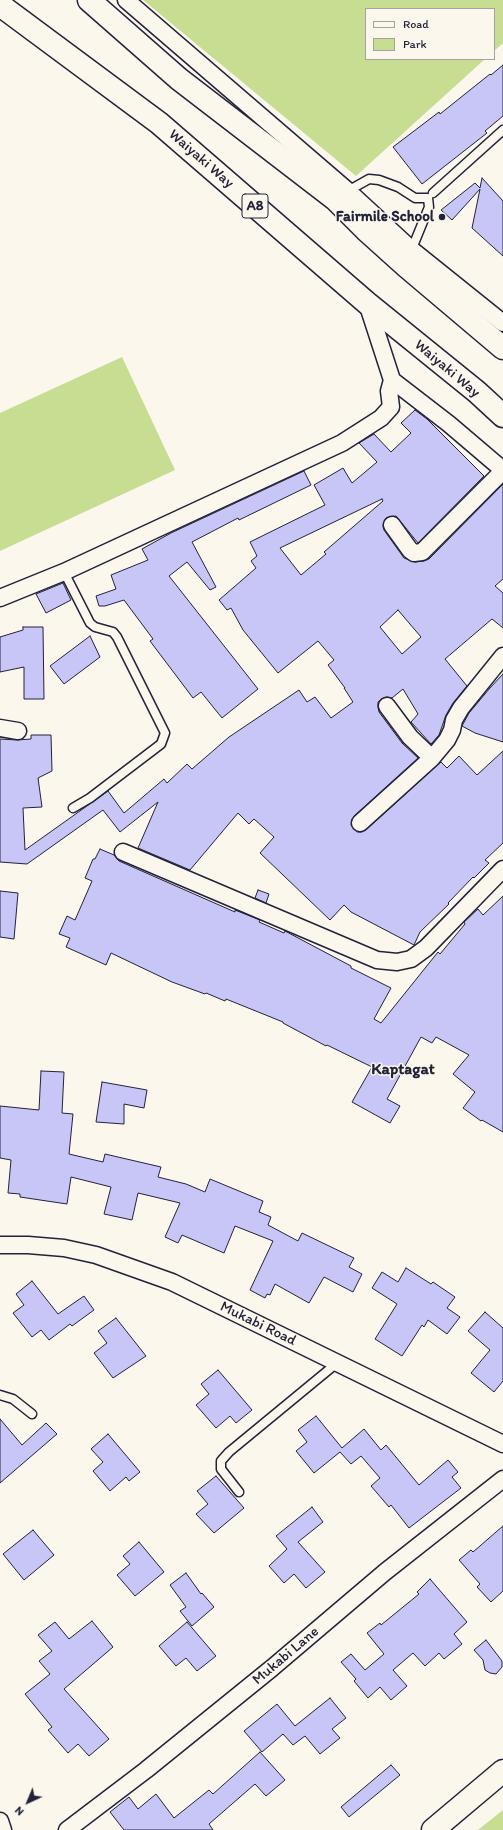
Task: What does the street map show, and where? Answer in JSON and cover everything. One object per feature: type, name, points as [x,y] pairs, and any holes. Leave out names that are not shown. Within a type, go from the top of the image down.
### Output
[{"type":"main road","points":[[89,0],[179,79],[342,195],[366,230],[409,258],[503,348]]},
{"type":"main road","name":"Waiyaki Way","points":[[0,5],[159,123],[367,303],[477,392],[503,416]]},
{"type":"main road","points":[[433,1830],[503,1771]]},
{"type":"street","points":[[126,0],[342,195]]},
{"type":"street","points":[[409,258],[503,323]]},
{"type":"street","points":[[0,598],[64,572],[342,443],[381,418],[391,407],[389,391],[392,380],[367,303]]},
{"type":"street","points":[[392,380],[449,424],[503,470],[422,552],[414,553],[410,550],[392,524]]},
{"type":"street","points":[[360,823],[432,758],[447,740],[452,730],[454,720],[461,708],[503,656]]},
{"type":"street","points":[[387,706],[410,737],[432,758]]},
{"type":"street","points":[[0,728],[18,731]]},
{"type":"street","points":[[123,852],[377,960],[396,962],[411,959],[426,948],[503,869]]},
{"type":"street","name":"Mukabi Road","points":[[0,1246],[28,1245],[64,1248],[96,1255],[172,1282],[503,1444]]},
{"type":"street","name":"Mukabi Lane","points":[[67,1830],[146,1770],[266,1673],[385,1572],[503,1479]]},
{"type":"street","points":[[0,1821],[3,1830]]},
{"type":"lane","points":[[433,193],[503,130]]},
{"type":"lane","points":[[342,195],[368,179],[379,180],[398,187],[415,198],[428,198],[429,207],[409,258]]},
{"type":"lane","points":[[64,572],[90,623],[95,627],[113,632],[117,637],[165,733],[162,744],[90,798],[73,808]]},
{"type":"lane","points":[[239,1492],[221,1469],[221,1461],[229,1452],[337,1363]]},
{"type":"lane","points":[[0,1395],[13,1399],[32,1414]]},
{"type":"green space","points":[[143,0],[503,0],[503,43],[495,50],[495,8],[365,8],[365,60],[484,60],[356,176]]},
{"type":"green space","points":[[122,357],[175,470],[0,551],[0,413]]},
{"type":"green space","points":[[503,1810],[503,1830],[478,1830]]},
{"type":"building","points":[[503,65],[503,116],[485,131],[487,133],[422,184],[393,147],[439,112],[440,114]]},
{"type":"building","points":[[482,178],[503,201],[503,256],[472,228],[480,189],[452,220],[441,210],[475,183],[480,188]]},
{"type":"building","points":[[415,410],[427,419],[484,476],[418,543],[396,516],[386,518],[383,526],[384,530],[404,558],[415,562],[429,559],[503,484],[503,579],[495,586],[503,593],[503,628],[492,619],[445,659],[467,686],[453,703],[446,715],[439,735],[431,744],[411,722],[418,714],[403,689],[392,698],[386,697],[378,702],[379,712],[402,743],[418,758],[354,816],[351,825],[357,832],[366,830],[441,762],[447,768],[459,756],[477,775],[503,751],[503,843],[485,860],[489,863],[474,878],[473,877],[448,903],[449,904],[420,932],[414,945],[351,912],[344,905],[330,920],[260,853],[274,837],[254,819],[249,824],[238,813],[190,870],[138,848],[158,802],[120,832],[103,810],[27,864],[0,862],[0,739],[31,739],[31,735],[51,735],[52,771],[38,778],[42,807],[23,808],[25,850],[108,791],[124,813],[164,779],[167,783],[187,764],[192,769],[229,737],[299,690],[307,702],[315,697],[331,718],[353,702],[345,688],[328,665],[334,660],[318,641],[278,673],[243,630],[231,608],[227,610],[219,600],[256,568],[251,561],[257,556],[250,542],[325,505],[314,485],[343,468],[352,483],[377,462],[359,443],[374,434],[391,452],[411,433],[401,423]],"holes":[[[382,499],[383,501],[324,552],[326,554],[301,575],[280,548]],[[398,610],[421,637],[402,654],[380,627]]]},
{"type":"building","points":[[304,471],[311,485],[239,520],[238,518],[192,542],[216,587],[210,590],[187,562],[169,576],[258,689],[222,718],[201,692],[193,698],[150,641],[153,639],[124,600],[105,606],[99,606],[96,596],[116,589],[111,575],[148,560],[142,549],[171,533]]},
{"type":"building","points":[[63,583],[71,600],[46,613],[36,594]]},
{"type":"building","points":[[23,627],[43,627],[44,699],[24,699],[24,667],[0,672],[0,637],[23,630]]},
{"type":"building","points":[[90,636],[100,657],[64,684],[50,666]]},
{"type":"building","points":[[503,674],[503,742],[475,733],[462,726],[469,713]]},
{"type":"building","points":[[100,849],[114,855],[119,861],[235,912],[235,910],[260,920],[259,922],[284,933],[285,931],[351,966],[351,968],[391,988],[374,1019],[381,1023],[438,952],[440,954],[465,924],[464,922],[478,909],[483,915],[503,896],[503,1132],[482,1120],[481,1121],[463,1108],[475,1092],[453,1074],[469,1055],[436,1037],[432,1043],[421,1037],[387,1099],[400,1106],[390,1123],[352,1102],[372,1067],[327,1045],[326,1046],[283,1022],[226,999],[225,1001],[172,982],[111,953],[106,965],[66,947],[70,938],[59,934],[67,916],[75,920],[92,881],[85,878],[93,859],[95,859]]},
{"type":"building","points":[[258,890],[269,894],[266,903],[255,898]]},
{"type":"building","points":[[0,891],[18,893],[14,939],[0,937]]},
{"type":"building","points":[[41,1071],[64,1072],[62,1113],[73,1114],[69,1154],[103,1162],[105,1154],[161,1167],[158,1177],[186,1184],[205,1192],[210,1179],[263,1201],[259,1212],[271,1217],[268,1225],[298,1241],[302,1233],[354,1258],[349,1267],[362,1274],[353,1292],[324,1277],[309,1303],[275,1284],[270,1295],[267,1294],[265,1298],[250,1290],[273,1241],[235,1226],[224,1253],[182,1235],[178,1243],[165,1237],[180,1203],[138,1193],[132,1220],[104,1214],[111,1187],[71,1177],[67,1204],[20,1197],[20,1194],[8,1193],[11,1160],[0,1158],[0,1106],[39,1110]]},
{"type":"building","points":[[102,1082],[147,1090],[144,1108],[124,1104],[124,1124],[96,1122]]},
{"type":"building","points":[[406,1268],[431,1284],[433,1282],[455,1297],[447,1308],[460,1317],[447,1334],[428,1320],[424,1327],[422,1325],[402,1356],[375,1339],[397,1304],[372,1288],[382,1272],[398,1282]]},
{"type":"building","points":[[32,1281],[58,1314],[84,1296],[94,1310],[72,1326],[70,1324],[49,1340],[41,1330],[32,1337],[13,1313],[24,1305],[16,1294]]},
{"type":"building","points":[[485,1312],[503,1328],[503,1381],[494,1392],[471,1373],[490,1350],[468,1331]]},
{"type":"building","points":[[116,1318],[146,1356],[113,1378],[94,1353],[107,1343],[98,1331]]},
{"type":"building","points":[[218,1370],[252,1410],[236,1423],[230,1416],[216,1428],[196,1405],[209,1394],[201,1384]]},
{"type":"building","points":[[316,1416],[342,1448],[364,1429],[381,1450],[386,1445],[419,1485],[448,1460],[458,1472],[452,1477],[461,1488],[409,1528],[391,1505],[389,1507],[371,1486],[380,1478],[361,1456],[351,1464],[340,1452],[314,1473],[296,1451],[307,1442],[298,1430]]},
{"type":"building","points":[[0,1419],[22,1445],[46,1423],[57,1434],[0,1483]]},
{"type":"building","points":[[108,1434],[140,1472],[129,1481],[126,1477],[110,1491],[93,1471],[103,1462],[91,1449]]},
{"type":"building","points":[[216,1476],[244,1508],[214,1533],[196,1514],[208,1504],[197,1491]]},
{"type":"building","points":[[312,1507],[323,1522],[298,1542],[325,1572],[306,1588],[294,1574],[284,1583],[269,1566],[287,1549],[276,1536]]},
{"type":"building","points":[[503,1526],[503,1591],[491,1602],[477,1587],[480,1584],[459,1560],[471,1550],[473,1552]]},
{"type":"building","points":[[33,1530],[54,1555],[24,1580],[3,1554]]},
{"type":"building","points":[[139,1542],[164,1572],[135,1596],[117,1575],[130,1564],[123,1556]]},
{"type":"building","points":[[186,1573],[201,1594],[202,1593],[214,1607],[192,1626],[180,1611],[186,1607],[170,1585]]},
{"type":"building","points":[[430,1579],[467,1622],[454,1634],[462,1644],[444,1659],[439,1653],[425,1666],[413,1653],[393,1670],[407,1686],[391,1700],[380,1687],[368,1698],[354,1681],[356,1679],[341,1662],[351,1654],[365,1670],[384,1654],[367,1633],[380,1623],[381,1625],[419,1594],[417,1592]]},
{"type":"building","points":[[92,1621],[113,1647],[64,1689],[109,1739],[89,1756],[78,1744],[68,1753],[48,1730],[52,1727],[25,1694],[50,1674],[39,1661],[52,1651],[38,1635],[55,1622],[69,1639]]},
{"type":"building","points":[[187,1622],[216,1656],[197,1671],[186,1658],[176,1666],[159,1646]]},
{"type":"building","points":[[486,1640],[502,1661],[502,1667],[496,1674],[485,1670],[483,1660],[474,1650]]},
{"type":"building","points":[[330,1698],[346,1718],[332,1729],[340,1738],[320,1754],[305,1736],[293,1745],[283,1734],[262,1752],[244,1731],[277,1704],[295,1726]]},
{"type":"building","points":[[260,1752],[285,1780],[266,1796],[255,1784],[209,1824],[213,1830],[124,1830],[110,1812],[129,1797],[138,1809],[156,1794],[174,1818],[209,1790],[213,1794]]},
{"type":"building","points":[[391,1765],[400,1775],[349,1817],[341,1807]]},
{"type":"place","name":"Fairmile School","points":[[442,217]]},
{"type":"district","name":"Kaptagat","points":[[403,1070]]}]
